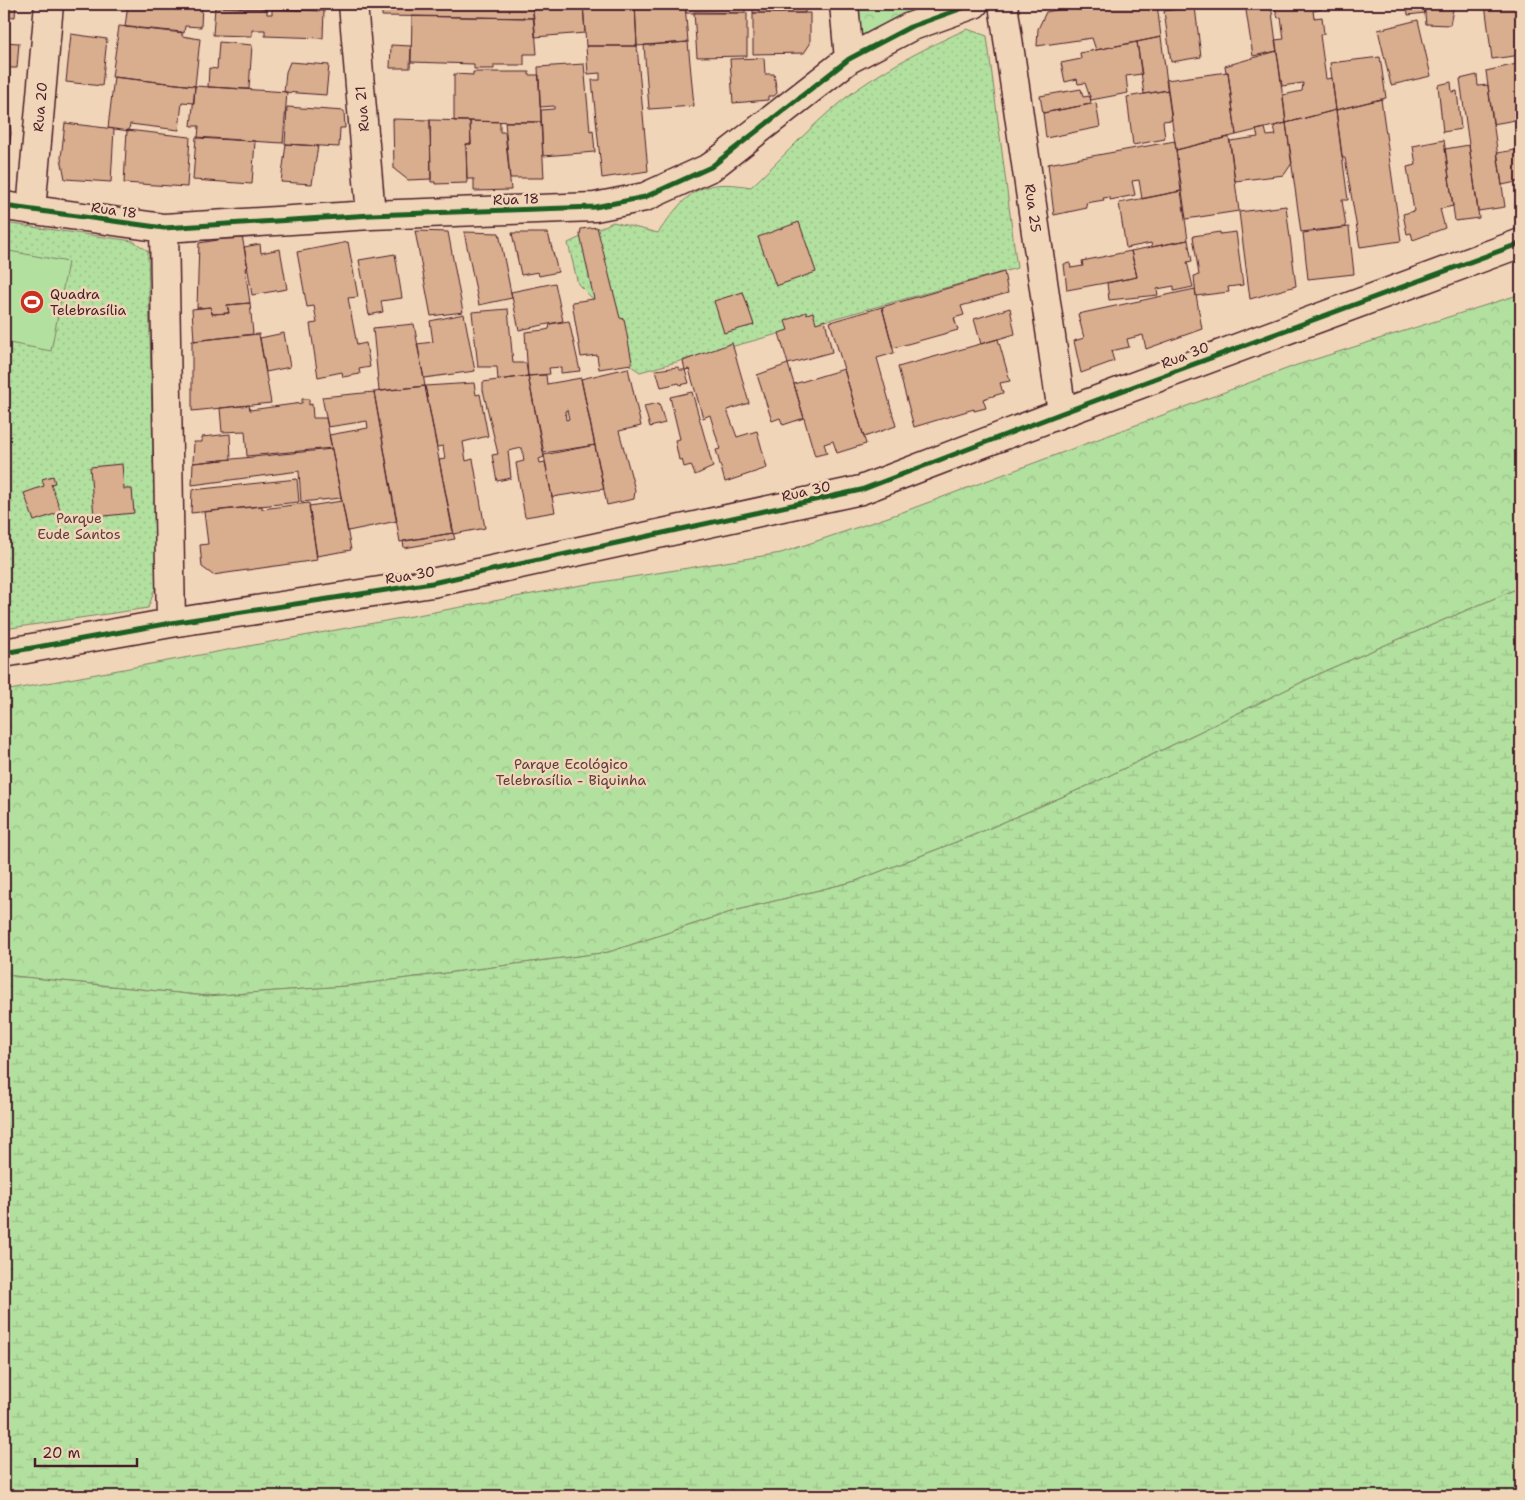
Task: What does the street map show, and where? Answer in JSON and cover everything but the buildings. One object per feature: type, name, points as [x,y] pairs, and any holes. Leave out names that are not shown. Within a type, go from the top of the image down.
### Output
[{"type":"street","name":"Rua 20","points":[[31,210],[49,4]]},
{"type":"street","name":"Rua 21","points":[[353,4],[371,215]]},
{"type":"street","points":[[844,4],[848,59]]},
{"type":"street","name":"Rua 18","points":[[4,206],[164,228],[371,215],[596,207],[646,197],[711,167],[848,59],[910,27],[974,4]]},
{"type":"street","name":"Rua 25","points":[[1003,4],[1062,413]]},
{"type":"street","points":[[164,228],[171,623]]},
{"type":"street","name":"Rua 30","points":[[4,653],[171,623],[432,583],[861,490],[1062,413],[1521,243]]},
{"type":"green space","points":[[854,4],[962,4],[854,39]]},
{"type":"green space","points":[[967,29],[987,36],[1017,268],[640,372],[601,346],[600,306],[578,284],[568,243],[613,222],[658,233],[678,207],[696,191],[719,185],[751,187],[815,125],[856,90],[910,57]]},
{"type":"green space","name":"Parque Eude Santos","points":[[4,223],[133,241],[148,251],[156,586],[148,608],[4,629]]},
{"type":"green space","name":"Quadra Telebrasília","points":[[4,250],[68,262],[51,351],[4,342]]},
{"type":"green space","name":"Parque Ecológico Telebrasília - Biquinha","points":[[1521,294],[1521,587],[1327,670],[1092,784],[974,835],[856,881],[734,911],[609,952],[346,986],[207,996],[4,975],[4,691],[570,587],[781,553],[900,513],[1297,365]]},
{"type":"green space","points":[[1521,587],[1521,1496],[4,1496],[4,975],[207,996],[346,986],[609,952],[734,911],[856,881],[974,835],[1092,784],[1327,670]]},
{"type":"cycle path","points":[[4,206],[164,228],[371,215],[595,207],[645,197],[711,167],[849,59],[910,27],[974,4]]},
{"type":"cycle path","points":[[4,653],[171,623],[432,583],[861,490],[1062,413],[1521,243]]},
{"type":"place","name":"Quadra Telebrasília","points":[[32,302]]}]
